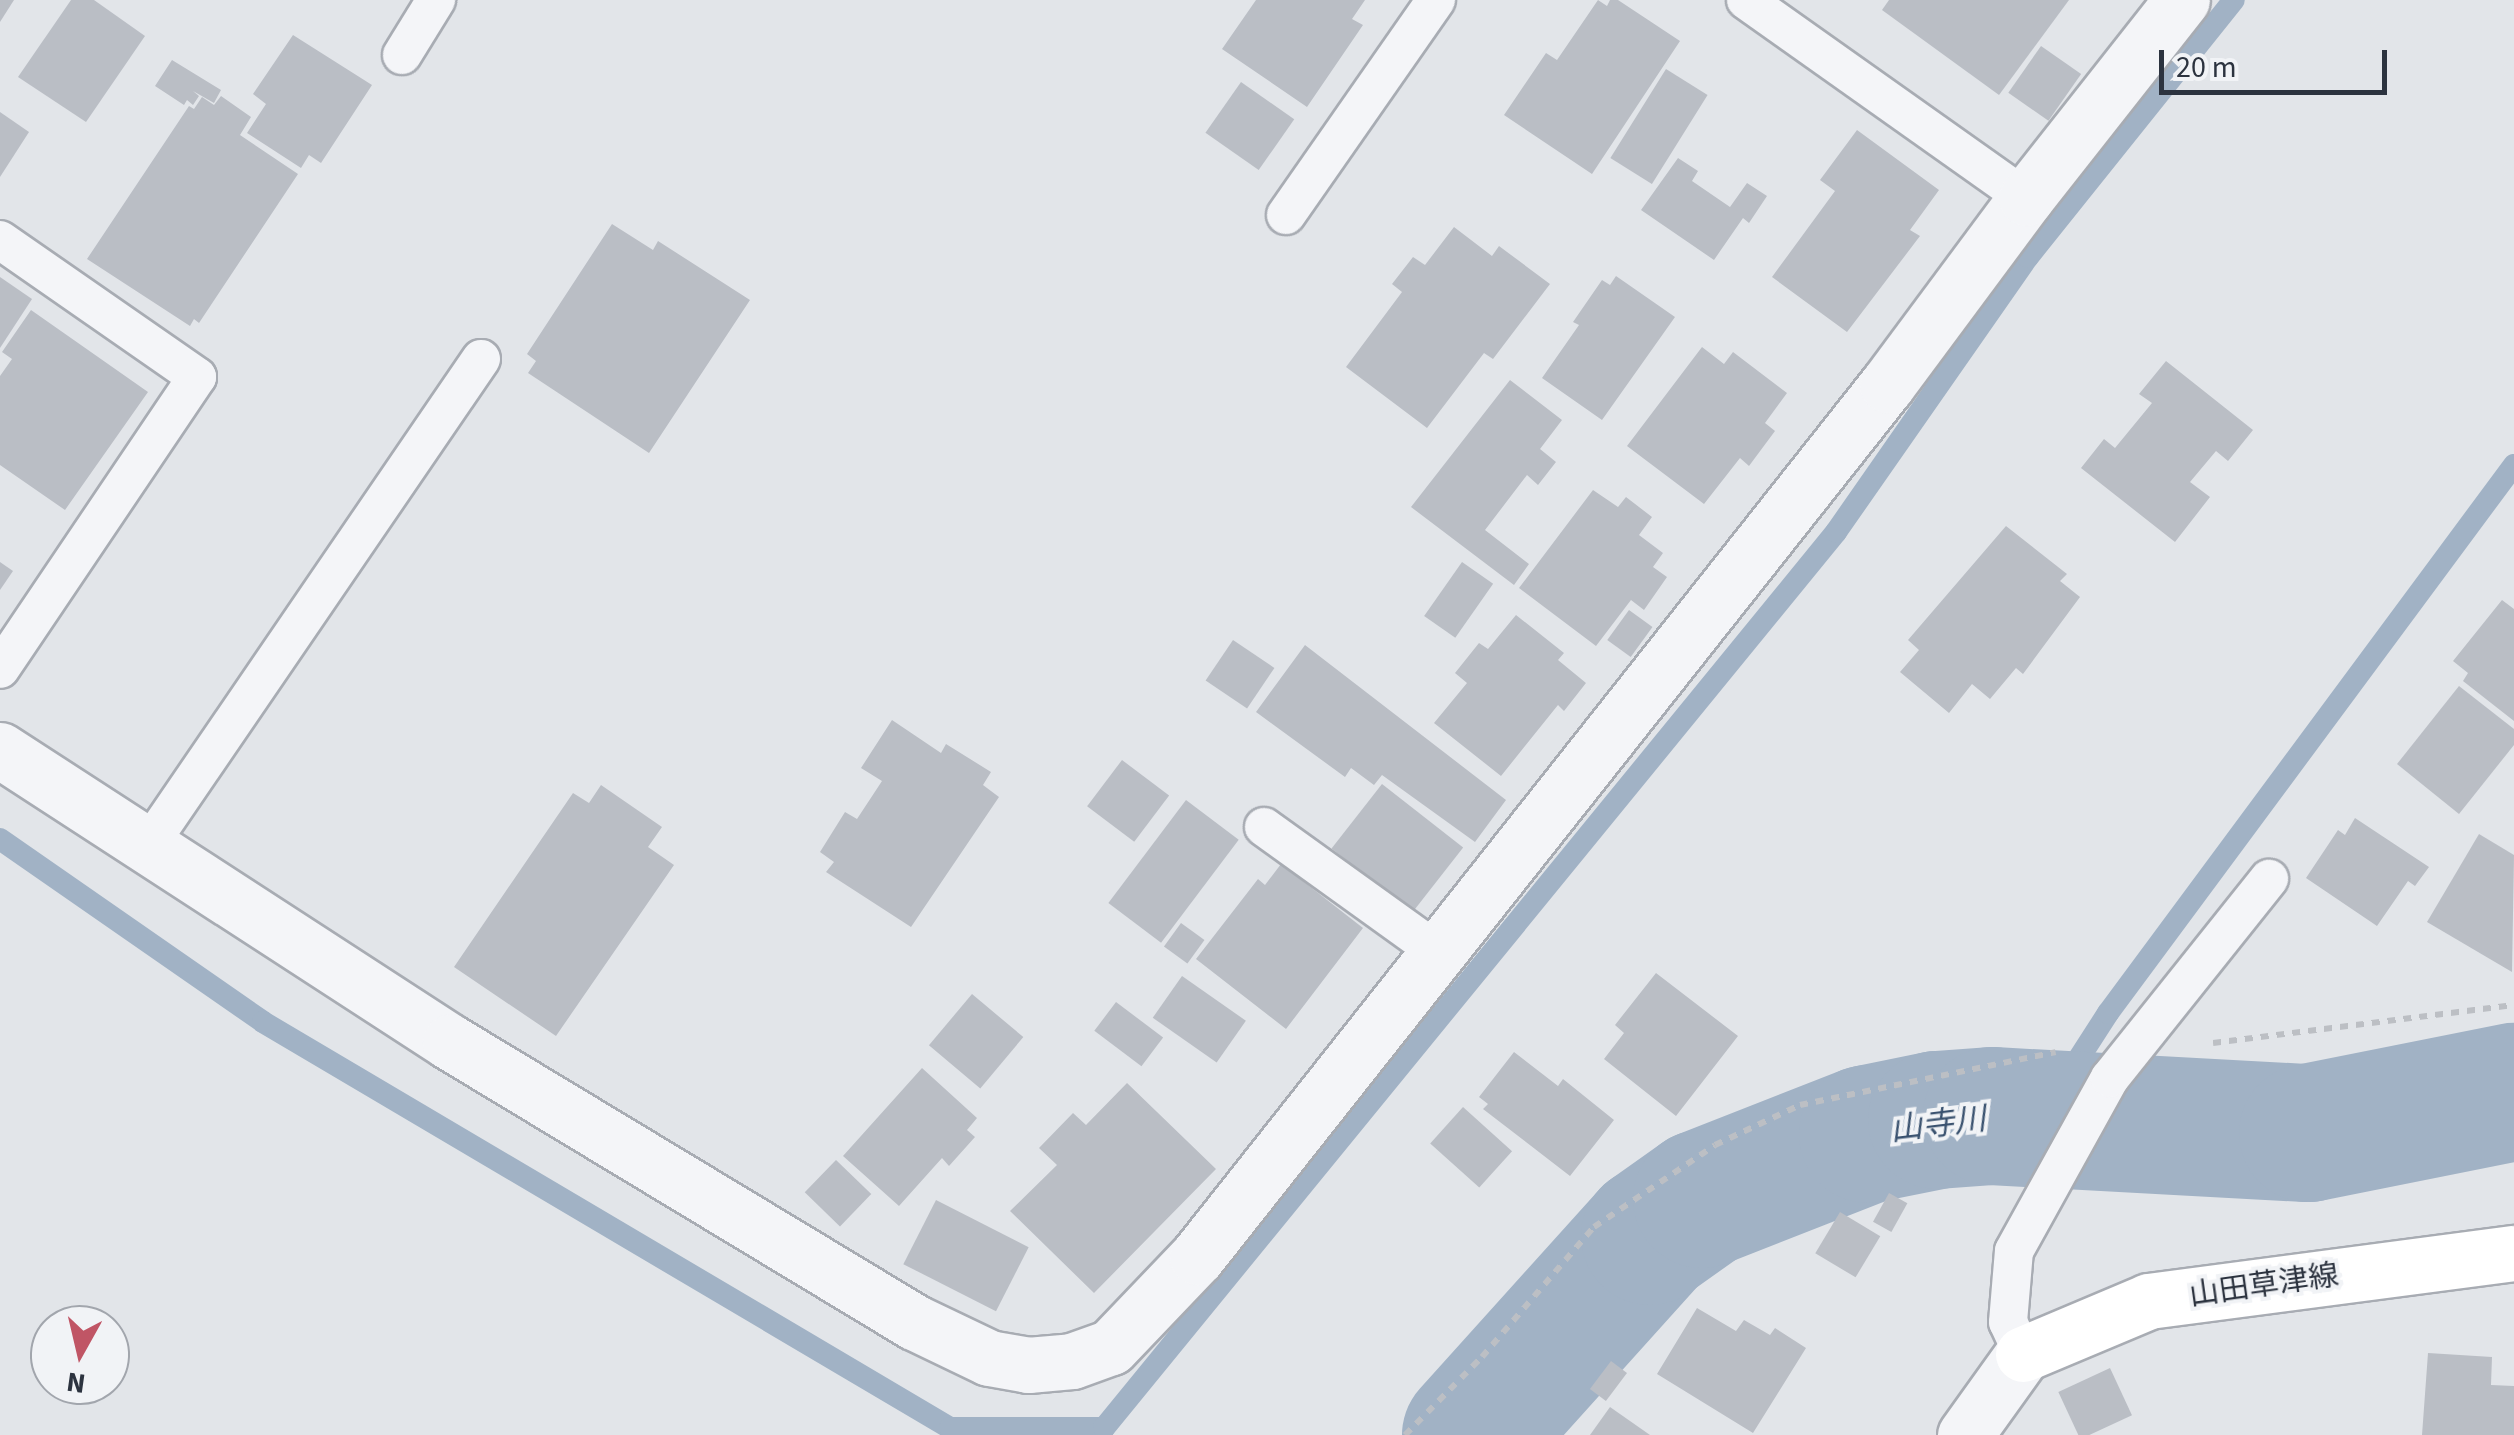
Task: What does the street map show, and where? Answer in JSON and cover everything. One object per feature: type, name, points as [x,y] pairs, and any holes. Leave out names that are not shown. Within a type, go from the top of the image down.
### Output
[{"type":"main road","name":"山田草津線","points":[[2024,1354],[2149,1301],[2514,1253]]},
{"type":"street","points":[[0,750],[450,1042],[914,1322],[990,1358],[1028,1365],[1072,1361],[1111,1347],[1197,1257],[1887,385],[2026,198],[2182,0]]},
{"type":"street","points":[[1965,1435],[2024,1354]]},
{"type":"lane","points":[[402,55],[436,0]]},
{"type":"lane","points":[[1286,215],[1436,0]]},
{"type":"lane","points":[[1746,0],[2026,198]]},
{"type":"lane","points":[[0,240],[197,377],[0,668]]},
{"type":"lane","points":[[148,846],[480,359]]},
{"type":"lane","points":[[1264,827],[1438,952]]},
{"type":"lane","points":[[2024,1354],[2008,1322],[2014,1251],[2110,1078],[2269,879]]},
{"type":"path","points":[[1405,1435],[1482,1357],[1594,1227],[1715,1145],[1800,1105],[2040,1053],[2136,1045],[2234,1043],[2514,1004]]},
{"type":"building","points":[[0,0],[14,0],[0,22]]},
{"type":"building","points":[[71,0],[94,0],[145,36],[86,122],[18,77]]},
{"type":"building","points":[[1256,0],[1365,0],[1352,19],[1363,25],[1307,107],[1222,49]]},
{"type":"building","points":[[1598,0],[1607,6],[1610,0],[1618,0],[1680,41],[1592,174],[1504,115],[1546,53],[1557,60]]},
{"type":"building","points":[[1889,0],[2069,0],[1999,95],[1882,10]]},
{"type":"building","points":[[293,35],[372,85],[321,163],[309,155],[301,168],[247,133],[266,104],[253,94]]},
{"type":"building","points":[[2041,46],[2081,74],[2048,121],[2008,93]]},
{"type":"building","points":[[172,60],[221,90],[214,103],[193,91],[199,96],[193,105],[187,100],[184,105],[155,86]]},
{"type":"building","points":[[1666,69],[1708,95],[1652,184],[1610,158]]},
{"type":"building","points":[[1241,82],[1294,119],[1259,170],[1205,133]]},
{"type":"building","points":[[221,96],[251,117],[240,135],[298,174],[199,323],[194,319],[190,326],[87,259],[189,106],[194,109],[202,97],[214,105]]},
{"type":"building","points":[[0,112],[29,132],[0,177]]},
{"type":"building","points":[[1857,130],[1939,190],[1910,230],[1920,236],[1847,332],[1772,277],[1835,191],[1820,180]]},
{"type":"building","points":[[1678,158],[1698,171],[1692,181],[1730,207],[1747,183],[1767,196],[1749,223],[1743,218],[1714,260],[1641,210]]},
{"type":"building","points":[[612,224],[653,250],[658,241],[750,300],[649,453],[528,373],[536,361],[527,354]]},
{"type":"building","points":[[1454,227],[1492,256],[1499,246],[1550,284],[1493,359],[1484,353],[1427,428],[1346,367],[1402,292],[1392,284],[1413,257],[1425,265]]},
{"type":"building","points":[[1616,276],[1675,317],[1602,420],[1542,378],[1579,325],[1573,322],[1602,280],[1610,285]]},
{"type":"building","points":[[0,277],[32,299],[0,348]]},
{"type":"building","points":[[31,310],[148,392],[65,510],[0,465],[0,376],[12,359],[2,352]]},
{"type":"building","points":[[1702,347],[1724,364],[1733,352],[1787,393],[1765,423],[1775,431],[1749,466],[1740,458],[1704,504],[1627,446]]},
{"type":"building","points":[[2166,361],[2253,430],[2228,461],[2216,451],[2190,482],[2210,497],[2175,542],[2081,468],[2104,439],[2115,448],[2152,403],[2139,394]]},
{"type":"building","points":[[1510,380],[1562,420],[1540,449],[1556,462],[1538,485],[1527,475],[1485,530],[1529,564],[1514,585],[1411,507]]},
{"type":"building","points":[[1593,490],[1618,507],[1626,497],[1652,517],[1639,535],[1663,553],[1653,567],[1667,577],[1644,610],[1631,600],[1596,646],[1519,588]]},
{"type":"building","points":[[2006,526],[2067,574],[2060,581],[2080,597],[2023,674],[2016,668],[1990,699],[1972,684],[1949,713],[1900,672],[1919,650],[1908,640]]},
{"type":"building","points":[[0,562],[13,571],[0,590]]},
{"type":"building","points":[[1462,562],[1493,584],[1455,638],[1424,616]]},
{"type":"building","points":[[2502,600],[2514,609],[2514,721],[2463,681],[2468,673],[2453,661]]},
{"type":"building","points":[[1629,610],[1652,627],[1631,657],[1607,640]]},
{"type":"building","points":[[1516,615],[1564,653],[1558,660],[1586,683],[1564,711],[1558,705],[1501,776],[1434,723],[1467,683],[1455,673],[1479,643],[1488,649]]},
{"type":"building","points":[[1233,640],[1274,668],[1247,709],[1206,681]]},
{"type":"building","points":[[1305,645],[1506,800],[1475,842],[1382,775],[1374,785],[1351,768],[1345,777],[1256,712]]},
{"type":"building","points":[[2459,686],[2514,729],[2514,745],[2459,814],[2397,764]]},
{"type":"building","points":[[892,720],[941,753],[946,744],[991,772],[983,785],[999,797],[911,927],[826,872],[834,862],[820,852],[845,812],[857,819],[882,781],[861,768]]},
{"type":"building","points":[[1122,760],[1169,796],[1134,842],[1087,806]]},
{"type":"building","points":[[1382,784],[1463,847],[1413,912],[1332,849]]},
{"type":"building","points":[[601,785],[662,827],[648,847],[674,865],[556,1036],[454,967],[573,793],[589,803]]},
{"type":"building","points":[[1186,800],[1239,840],[1161,943],[1108,903]]},
{"type":"building","points":[[2355,818],[2429,867],[2415,886],[2408,881],[2377,926],[2306,878],[2338,830],[2345,835]]},
{"type":"building","points":[[2479,834],[2514,855],[2512,972],[2427,922]]},
{"type":"building","points":[[1281,864],[1363,928],[1286,1029],[1196,959],[1258,879],[1265,885]]},
{"type":"building","points":[[1181,923],[1204,940],[1187,964],[1164,946]]},
{"type":"building","points":[[1656,973],[1738,1036],[1676,1116],[1604,1059],[1624,1033],[1615,1025]]},
{"type":"building","points":[[1182,976],[1246,1021],[1217,1063],[1153,1018]]},
{"type":"building","points":[[972,994],[1023,1037],[980,1088],[929,1045]]},
{"type":"building","points":[[1116,1002],[1163,1038],[1141,1066],[1094,1031]]},
{"type":"building","points":[[1514,1052],[1558,1086],[1563,1079],[1614,1120],[1570,1176],[1483,1109],[1488,1104],[1479,1097]]},
{"type":"building","points":[[922,1068],[977,1118],[967,1130],[975,1137],[949,1166],[942,1158],[899,1206],[843,1156]]},
{"type":"building","points":[[1127,1083],[1216,1169],[1094,1293],[1010,1211],[1057,1165],[1039,1148],[1073,1113],[1086,1125]]},
{"type":"building","points":[[1463,1107],[1512,1151],[1479,1188],[1430,1143]]},
{"type":"building","points":[[836,1160],[871,1194],[840,1226],[805,1192]]},
{"type":"building","points":[[1889,1193],[1907,1203],[1891,1232],[1873,1222]]},
{"type":"building","points":[[936,1200],[1029,1247],[996,1311],[903,1264]]},
{"type":"building","points":[[1840,1212],[1880,1236],[1856,1277],[1815,1253]]},
{"type":"building","points":[[1697,1308],[1736,1331],[1744,1320],[1770,1335],[1775,1328],[1806,1348],[1753,1433],[1657,1374]]},
{"type":"building","points":[[2428,1353],[2492,1357],[2491,1385],[2514,1386],[2514,1435],[2422,1435]]},
{"type":"building","points":[[1611,1361],[1627,1373],[1606,1401],[1590,1389]]},
{"type":"building","points":[[2110,1368],[2132,1415],[2089,1435],[2078,1435],[2058,1392]]},
{"type":"building","points":[[1610,1407],[1650,1435],[1590,1435]]},
{"type":"waterway","points":[[0,839],[263,1022],[950,1428],[1104,1428],[1836,532],[2028,257],[2234,0]]},
{"type":"waterway","points":[[2041,1117],[2108,1013],[2514,465]]},
{"type":"waterway","name":"山寺川","points":[[1471,1435],[1650,1236],[1702,1199],[1868,1134],[1937,1120],[1992,1116],[2308,1133],[2514,1092]]}]
